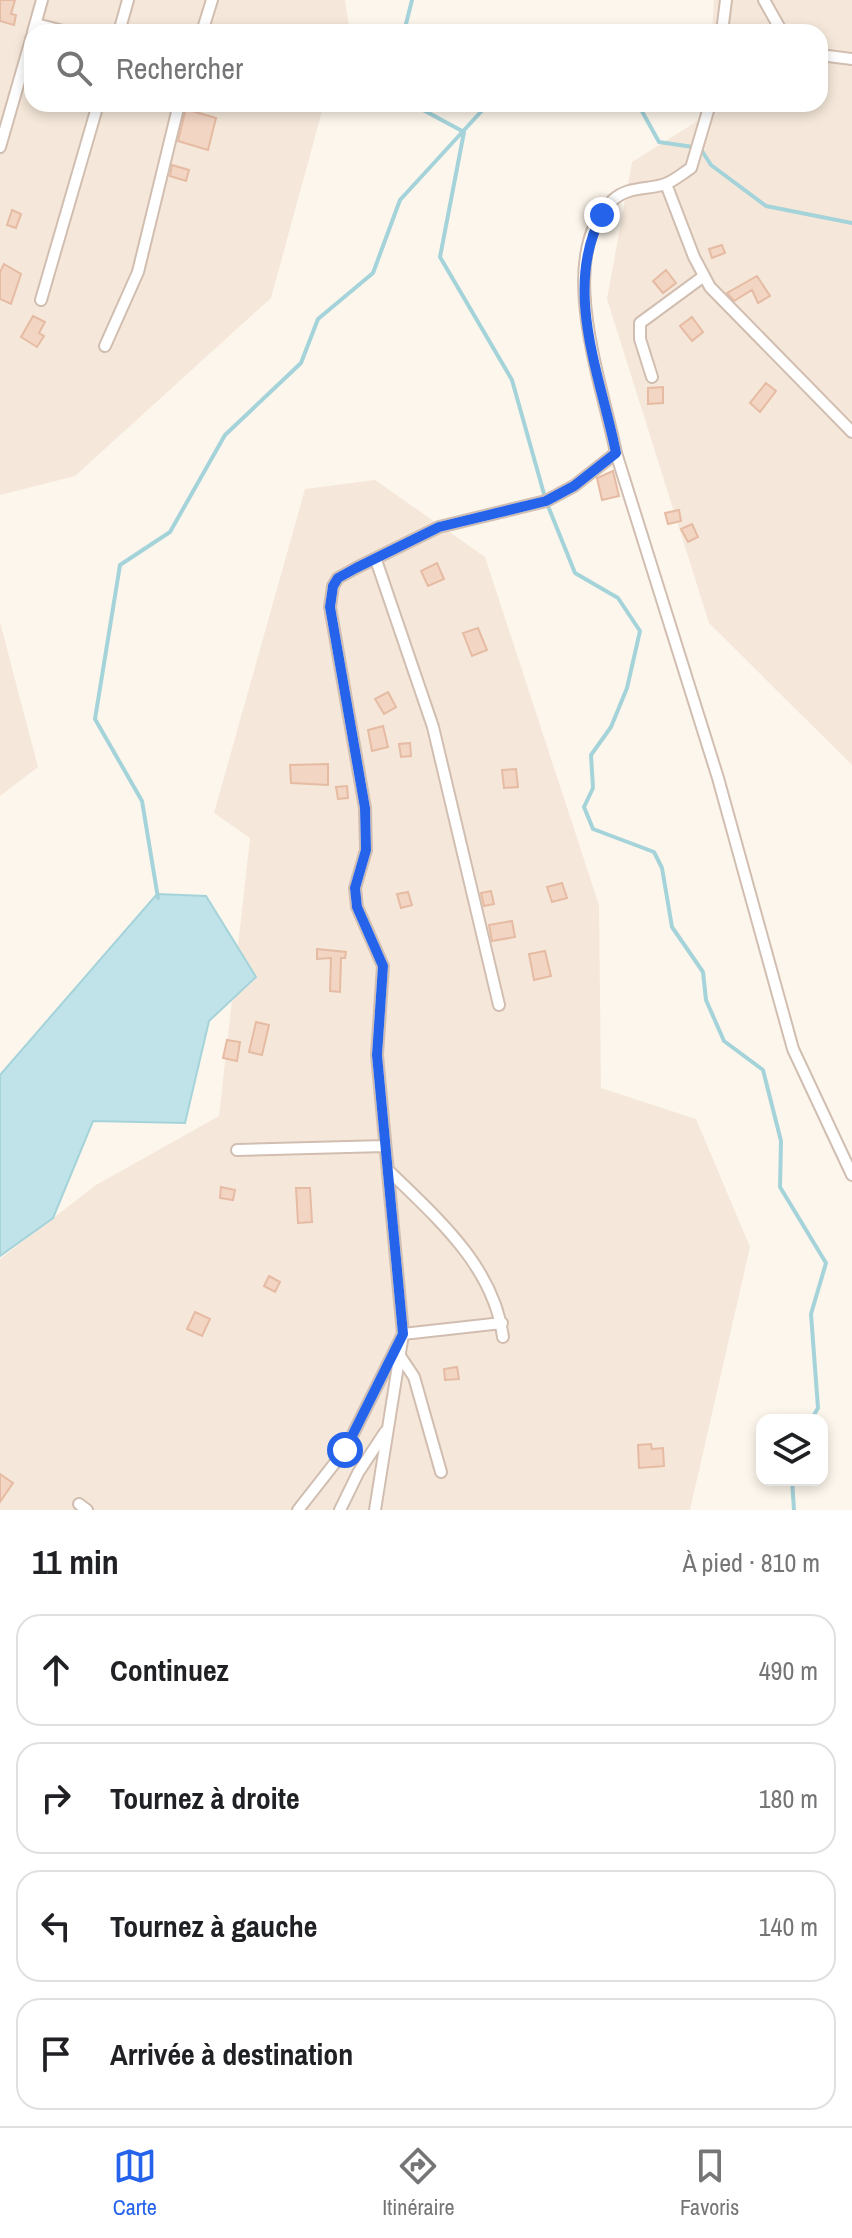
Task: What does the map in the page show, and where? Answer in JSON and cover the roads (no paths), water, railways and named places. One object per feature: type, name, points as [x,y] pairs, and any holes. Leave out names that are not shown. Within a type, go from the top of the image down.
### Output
[{"type":"street","points":[[36,24],[42,0]]},
{"type":"street","points":[[121,24],[128,0]]},
{"type":"street","points":[[204,24],[212,0]]},
{"type":"street","points":[[723,24],[726,0]]},
{"type":"street","points":[[764,0],[778,24]]},
{"type":"street","points":[[828,56],[852,59]]},
{"type":"street","points":[[0,147],[24,65]]},
{"type":"street","points":[[41,300],[96,112]]},
{"type":"street","points":[[105,346],[138,272],[177,112]]},
{"type":"street","points":[[708,112],[691,168],[666,184],[639,187],[615,198],[594,230],[587,255],[584,315],[616,453],[718,778],[793,1049],[852,1175]]},
{"type":"street","points":[[666,184],[704,276],[719,299],[852,432]]},
{"type":"street","points":[[652,377],[640,339],[640,323],[704,276]]},
{"type":"street","points":[[375,1510],[403,1334],[377,1055],[383,966],[357,907],[355,888],[366,850],[365,808],[330,607],[333,586],[338,578],[439,527],[546,501],[574,486],[616,453]]},
{"type":"street","points":[[376,560],[433,727],[499,1005]]},
{"type":"street","points":[[237,1150],[385,1146]]},
{"type":"street","points":[[390,1172],[471,1257],[495,1299],[503,1337]]},
{"type":"street","points":[[403,1334],[502,1323]]},
{"type":"street","points":[[298,1510],[345,1450],[403,1334]]},
{"type":"street","points":[[400,1356],[414,1377],[441,1472]]},
{"type":"street","points":[[340,1510],[358,1473],[388,1426]]},
{"type":"water","points":[[157,894],[206,896],[256,977],[209,1021],[185,1123],[93,1121],[53,1218],[0,1256],[0,1075]]},
{"type":"waterway","points":[[406,24],[412,0]]},
{"type":"waterway","points":[[427,112],[464,132],[440,257],[512,380],[546,501],[575,573],[618,598],[640,631],[627,688],[611,727],[591,755],[593,788],[584,807],[593,829],[654,852],[662,868],[672,927],[703,972],[706,1000],[724,1041],[763,1070],[781,1141],[780,1187],[826,1263],[811,1314],[818,1408],[814,1414]]},
{"type":"waterway","points":[[158,898],[142,801],[95,719],[120,565],[170,532],[225,435],[301,363],[318,319],[373,273],[400,200],[481,112]]},
{"type":"waterway","points":[[642,112],[659,142],[700,148],[711,165],[766,206],[852,223]]},
{"type":"waterway","points":[[792,1486],[794,1510]]}]
